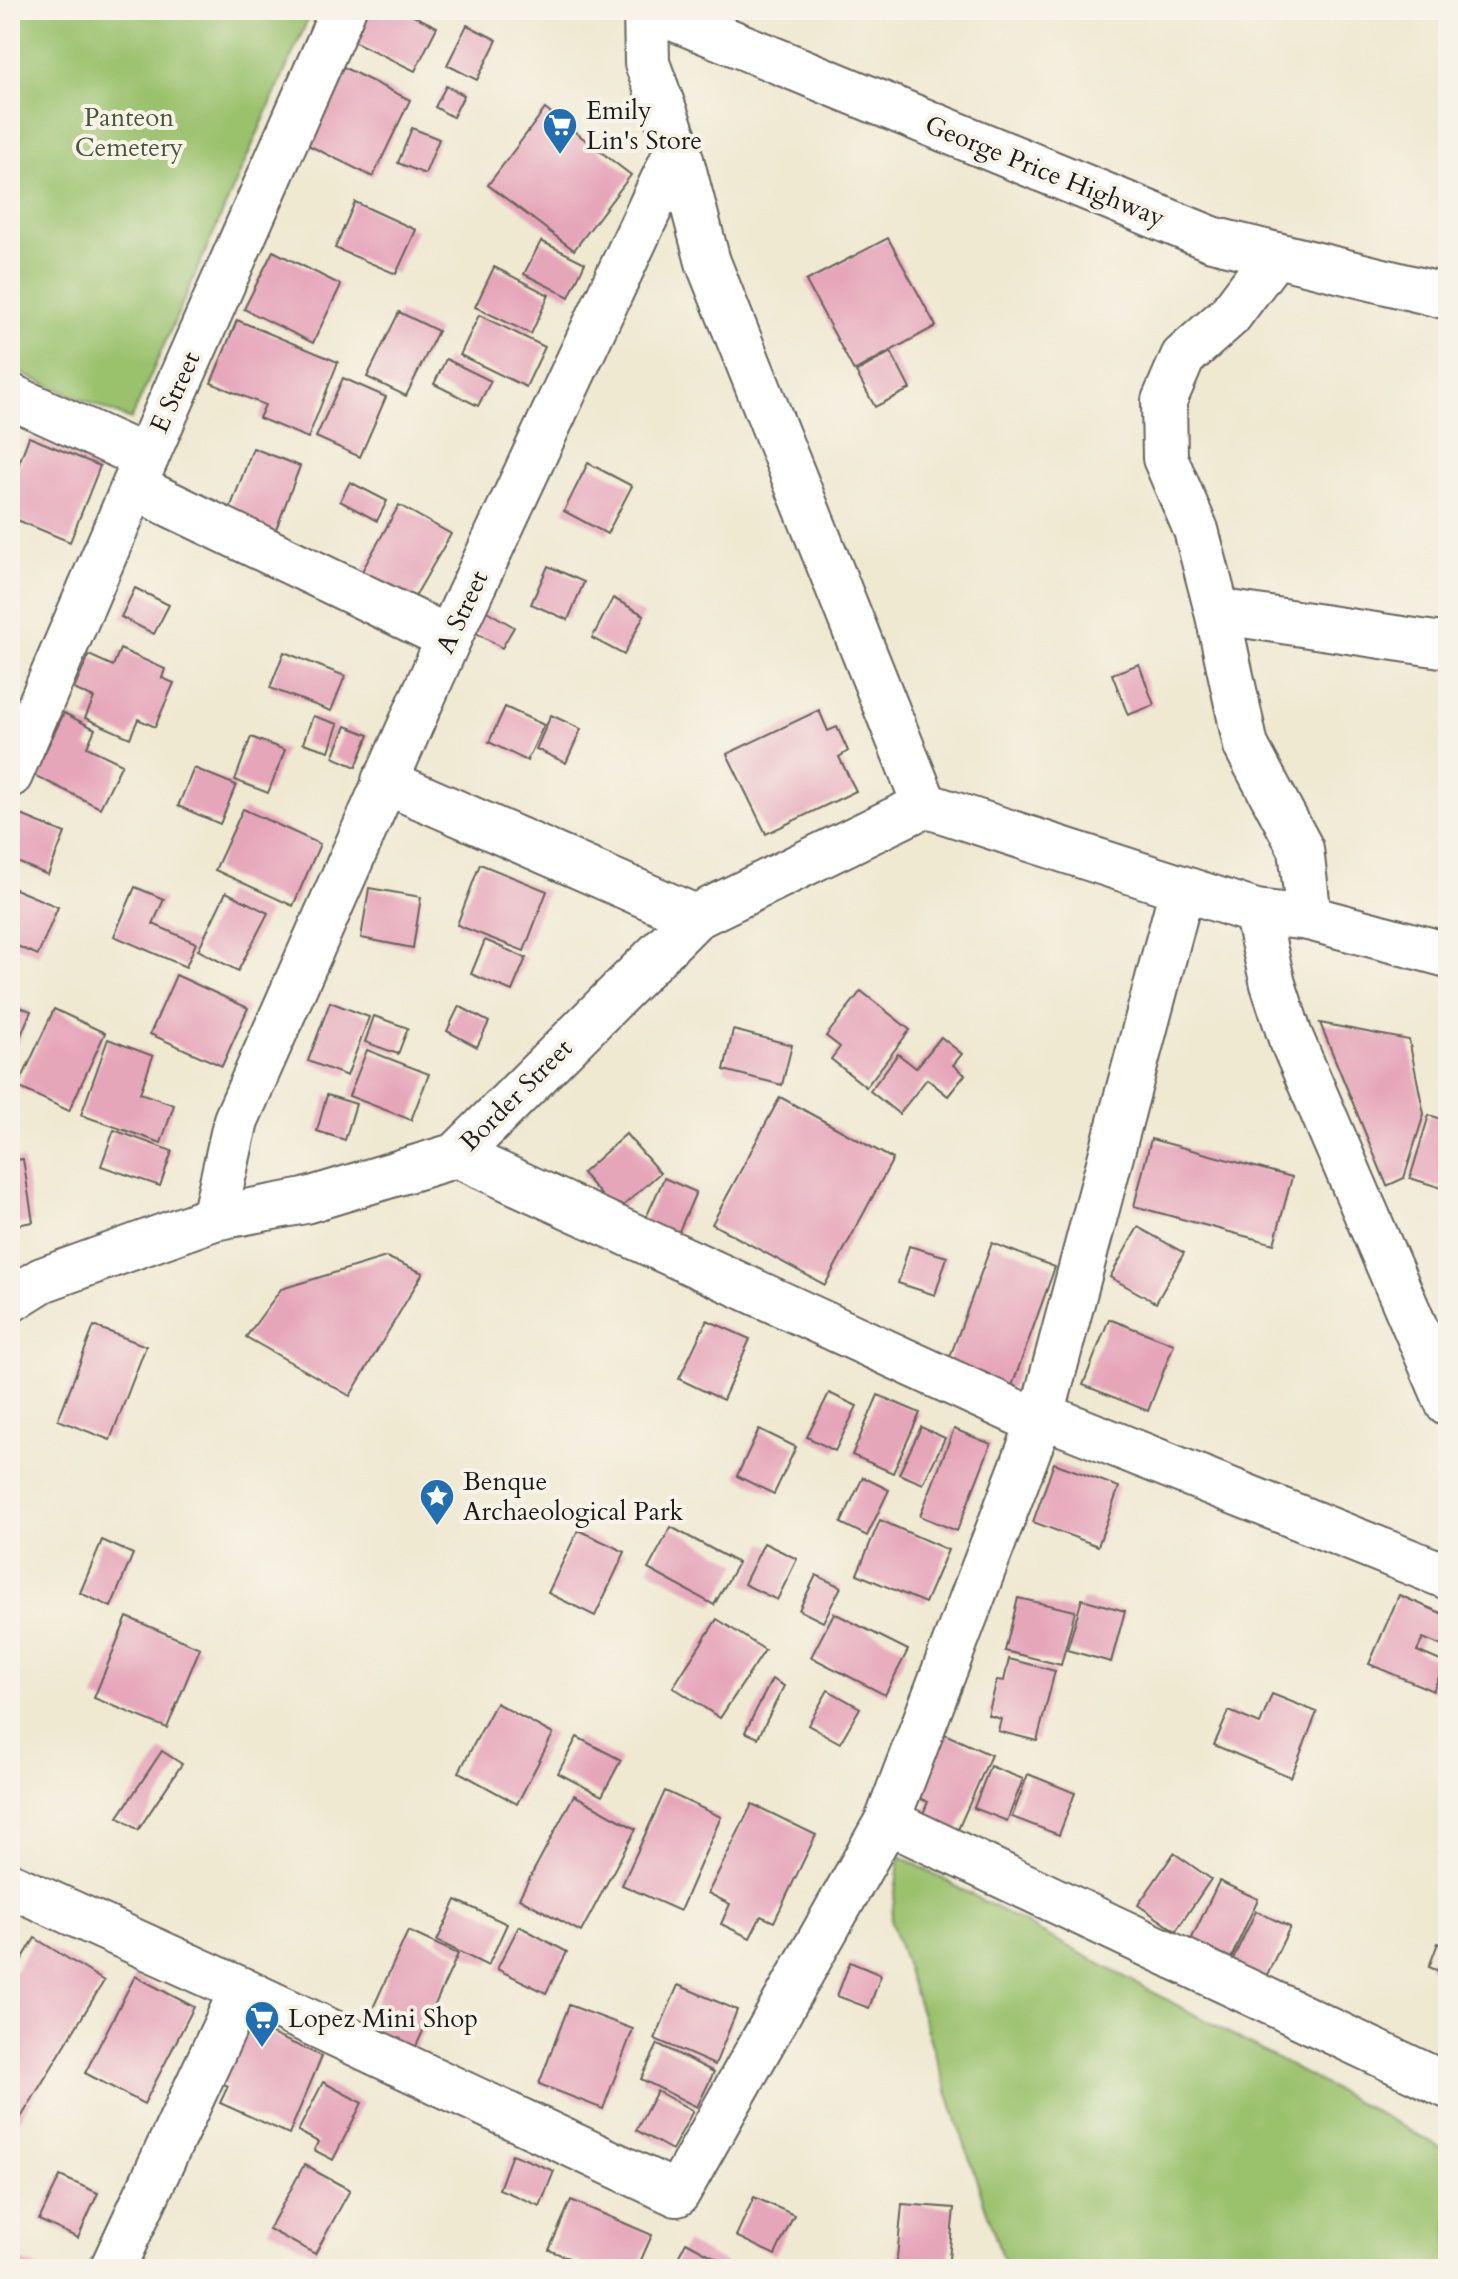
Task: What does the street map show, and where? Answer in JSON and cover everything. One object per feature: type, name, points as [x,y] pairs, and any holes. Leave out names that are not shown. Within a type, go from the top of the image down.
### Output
[{"type":"main road","name":"E Street","points":[[10,775],[343,10]]},
{"type":"main road","points":[[646,10],[647,63],[678,148],[708,262],[925,805],[1256,912],[1309,918],[1448,955]]},
{"type":"main road","name":"George Price Highway","points":[[653,10],[1212,239],[1448,297]]},
{"type":"main road","name":"A Street","points":[[214,1218],[236,1120],[449,638],[678,148]]},
{"type":"main road","points":[[1274,256],[1229,316],[1183,357],[1164,401],[1165,458],[1196,530],[1246,746],[1301,849],[1309,918]]},
{"type":"main road","points":[[10,396],[140,473],[449,638]]},
{"type":"main road","points":[[1217,611],[1448,646]]},
{"type":"main road","points":[[384,781],[695,917]]},
{"type":"main road","name":"Border Street","points":[[10,1300],[42,1280],[214,1218],[305,1201],[457,1155],[695,917],[925,805]]},
{"type":"main road","points":[[10,1885],[677,2194],[887,1821],[1041,1419],[1182,889]]},
{"type":"main road","points":[[1256,912],[1273,984],[1290,1036],[1448,1404]]},
{"type":"main road","points":[[457,1155],[1041,1419],[1448,1577]]},
{"type":"main road","points":[[887,1821],[1448,2086]]},
{"type":"main road","points":[[112,2269],[242,1990]]},
{"type":"green space","name":"Panteon Cemetery","points":[[10,10],[312,10],[131,420],[10,369]]},
{"type":"green space","points":[[900,1856],[1448,2151],[1448,2269],[1006,2269],[891,1922]]},
{"type":"building","points":[[368,10],[402,10],[437,27],[415,71],[353,41]]},
{"type":"building","points":[[467,25],[497,40],[477,80],[447,65]]},
{"type":"building","points":[[343,67],[410,100],[373,177],[306,144]]},
{"type":"building","points":[[446,86],[464,95],[453,117],[435,107]]},
{"type":"building","points":[[545,109],[631,175],[574,250],[488,185]]},
{"type":"building","points":[[412,128],[439,139],[425,174],[398,163]]},
{"type":"building","points":[[355,202],[416,230],[396,274],[335,248]]},
{"type":"building","points":[[888,238],[936,326],[854,371],[806,281]]},
{"type":"building","points":[[541,241],[585,263],[569,297],[524,274]]},
{"type":"building","points":[[273,251],[341,285],[313,343],[244,309]]},
{"type":"building","points":[[494,267],[549,295],[531,334],[475,307]]},
{"type":"building","points":[[399,312],[438,331],[406,396],[367,377]]},
{"type":"building","points":[[479,315],[545,347],[526,387],[460,355]]},
{"type":"building","points":[[237,320],[338,362],[308,438],[259,418],[265,405],[211,383]]},
{"type":"building","points":[[891,352],[910,389],[875,407],[856,372]]},
{"type":"building","points":[[446,359],[491,381],[478,406],[434,384]]},
{"type":"building","points":[[343,378],[386,397],[360,457],[316,437]]},
{"type":"building","points":[[29,437],[100,466],[70,542],[10,517],[10,487]]},
{"type":"building","points":[[253,448],[300,466],[275,532],[228,514]]},
{"type":"building","points":[[588,463],[632,486],[607,534],[564,511]]},
{"type":"building","points":[[350,482],[387,501],[377,521],[340,501]]},
{"type":"building","points":[[399,505],[451,534],[413,600],[362,571]]},
{"type":"building","points":[[548,566],[584,582],[568,620],[531,604]]},
{"type":"building","points":[[135,588],[169,605],[154,634],[121,617]]},
{"type":"building","points":[[613,598],[644,615],[624,655],[592,638]]},
{"type":"building","points":[[485,610],[514,627],[502,648],[473,631]]},
{"type":"building","points":[[120,649],[165,669],[162,678],[174,683],[155,727],[138,719],[130,738],[85,718],[94,698],[74,689],[89,655],[113,666]]},
{"type":"building","points":[[284,652],[345,676],[331,711],[270,688]]},
{"type":"building","points":[[1139,664],[1154,705],[1128,715],[1112,674]]},
{"type":"building","points":[[505,707],[544,725],[527,761],[489,742]]},
{"type":"building","points":[[819,710],[828,731],[837,727],[848,751],[839,757],[856,791],[766,834],[727,754]]},
{"type":"building","points":[[64,713],[95,729],[87,747],[122,764],[100,808],[34,775]]},
{"type":"building","points":[[551,715],[581,729],[566,763],[536,749]]},
{"type":"building","points":[[313,716],[338,724],[329,751],[303,743]]},
{"type":"building","points":[[346,726],[369,735],[356,767],[333,757]]},
{"type":"building","points":[[251,737],[285,750],[268,793],[235,780]]},
{"type":"building","points":[[194,768],[236,785],[220,824],[178,806]]},
{"type":"building","points":[[243,809],[320,844],[293,906],[215,870]]},
{"type":"building","points":[[14,812],[65,833],[48,875],[10,859],[10,822]]},
{"type":"building","points":[[480,864],[547,891],[524,951],[457,925]]},
{"type":"building","points":[[10,887],[58,907],[38,955],[10,943]]},
{"type":"building","points":[[135,887],[164,899],[153,924],[196,943],[186,967],[114,936]]},
{"type":"building","points":[[369,888],[421,897],[413,948],[361,938]]},
{"type":"building","points":[[226,892],[268,913],[238,971],[198,950]]},
{"type":"building","points":[[485,940],[526,958],[512,991],[471,974]]},
{"type":"building","points":[[176,975],[248,1008],[222,1066],[150,1034]]},
{"type":"building","points":[[861,991],[910,1030],[866,1087],[831,1059],[840,1047],[826,1036]]},
{"type":"building","points":[[330,1002],[369,1017],[347,1076],[308,1061]]},
{"type":"building","points":[[10,1003],[31,1011],[10,1062]]},
{"type":"building","points":[[459,1006],[489,1022],[477,1047],[447,1031]]},
{"type":"building","points":[[54,1009],[105,1033],[69,1111],[18,1087]]},
{"type":"building","points":[[374,1016],[408,1028],[398,1054],[365,1042]]},
{"type":"building","points":[[1320,1023],[1409,1040],[1424,1114],[1404,1178],[1387,1186]]},
{"type":"building","points":[[733,1030],[792,1045],[782,1085],[724,1070]]},
{"type":"building","points":[[941,1037],[962,1054],[953,1065],[965,1075],[948,1096],[927,1079],[899,1114],[870,1091],[898,1054],[916,1068]]},
{"type":"building","points":[[108,1039],[153,1056],[140,1093],[174,1105],[161,1143],[81,1115]]},
{"type":"building","points":[[367,1050],[429,1074],[411,1120],[349,1096]]},
{"type":"building","points":[[327,1095],[356,1104],[345,1140],[317,1131]]},
{"type":"building","points":[[780,1097],[893,1159],[825,1285],[712,1224]]},
{"type":"building","points":[[1429,1115],[1448,1121],[1448,1190],[1410,1178]]},
{"type":"building","points":[[114,1130],[172,1151],[160,1186],[101,1166]]},
{"type":"building","points":[[626,1134],[660,1173],[616,1212],[582,1173]]},
{"type":"building","points":[[1151,1139],[1292,1177],[1274,1244],[1134,1206]]},
{"type":"building","points":[[23,1159],[33,1222],[10,1226],[10,1161]]},
{"type":"building","points":[[664,1178],[696,1192],[677,1236],[644,1222]]},
{"type":"building","points":[[1138,1227],[1184,1253],[1156,1303],[1110,1277]]},
{"type":"building","points":[[992,1243],[1055,1267],[1011,1389],[947,1365]]},
{"type":"building","points":[[909,1246],[947,1257],[935,1295],[898,1283]]},
{"type":"building","points":[[386,1257],[423,1273],[350,1396],[246,1337],[281,1289]]},
{"type":"building","points":[[1109,1319],[1174,1344],[1148,1411],[1083,1385]]},
{"type":"building","points":[[707,1320],[750,1339],[723,1400],[679,1379]]},
{"type":"building","points":[[94,1326],[146,1346],[110,1440],[58,1420]]},
{"type":"building","points":[[829,1393],[857,1406],[835,1451],[807,1437]]},
{"type":"building","points":[[878,1395],[920,1413],[893,1473],[852,1455]]},
{"type":"building","points":[[921,1427],[945,1438],[923,1484],[899,1474]]},
{"type":"building","points":[[759,1429],[796,1447],[774,1494],[737,1476]]},
{"type":"building","points":[[954,1429],[991,1444],[957,1531],[920,1516]]},
{"type":"building","points":[[1054,1463],[1119,1487],[1098,1546],[1033,1522]]},
{"type":"building","points":[[863,1477],[889,1490],[867,1536],[841,1523]]},
{"type":"building","points":[[880,1520],[948,1550],[925,1603],[857,1574]]},
{"type":"building","points":[[671,1527],[738,1563],[714,1605],[648,1569]]},
{"type":"building","points":[[578,1530],[625,1552],[595,1616],[548,1593]]},
{"type":"building","points":[[102,1540],[133,1554],[111,1607],[80,1593]]},
{"type":"building","points":[[764,1543],[797,1559],[777,1600],[744,1584]]},
{"type":"building","points":[[816,1575],[841,1587],[823,1622],[799,1610]]},
{"type":"building","points":[[1399,1595],[1448,1616],[1447,1648],[1423,1638],[1417,1651],[1445,1663],[1433,1691],[1369,1664]]},
{"type":"building","points":[[1018,1598],[1075,1611],[1061,1665],[1005,1651]]},
{"type":"building","points":[[1082,1599],[1125,1611],[1111,1662],[1067,1650]]},
{"type":"building","points":[[834,1613],[908,1650],[885,1695],[811,1657]]},
{"type":"building","points":[[127,1617],[200,1648],[167,1728],[94,1698]]},
{"type":"building","points":[[717,1619],[765,1650],[720,1718],[673,1687]]},
{"type":"building","points":[[1009,1659],[1055,1671],[1037,1741],[998,1731],[1001,1719],[988,1715],[997,1680],[1004,1681]]},
{"type":"building","points":[[772,1679],[784,1686],[758,1738],[745,1732]]},
{"type":"building","points":[[828,1690],[860,1708],[840,1743],[808,1725]]},
{"type":"building","points":[[1272,1694],[1317,1712],[1291,1777],[1214,1745],[1229,1711],[1260,1724]]},
{"type":"building","points":[[496,1703],[553,1734],[517,1804],[459,1772]]},
{"type":"building","points":[[938,1731],[991,1755],[956,1834],[921,1818],[928,1802],[910,1794]]},
{"type":"building","points":[[577,1737],[621,1760],[602,1796],[558,1773]]},
{"type":"building","points":[[162,1751],[182,1764],[138,1830],[118,1817]]},
{"type":"building","points":[[990,1766],[1023,1779],[1007,1821],[974,1808]]},
{"type":"building","points":[[1028,1774],[1075,1793],[1059,1835],[1012,1817]]},
{"type":"building","points":[[665,1791],[721,1817],[680,1911],[622,1885]]},
{"type":"building","points":[[574,1795],[636,1829],[581,1932],[519,1898]]},
{"type":"building","points":[[752,1804],[816,1835],[774,1922],[761,1916],[750,1938],[721,1924],[730,1904],[708,1893]]},
{"type":"building","points":[[1174,1853],[1211,1879],[1176,1931],[1138,1905]]},
{"type":"building","points":[[1219,1881],[1258,1899],[1231,1958],[1191,1940]]},
{"type":"building","points":[[456,1900],[507,1924],[488,1966],[437,1941]]},
{"type":"building","points":[[1256,1911],[1290,1927],[1263,1983],[1229,1967]]},
{"type":"building","points":[[519,1926],[567,1952],[546,1993],[497,1969]]},
{"type":"building","points":[[408,1931],[458,1954],[413,2053],[363,2030]]},
{"type":"building","points":[[35,1938],[104,1981],[14,2129],[10,2127],[10,2068],[15,2061],[10,2058],[10,1979]]},
{"type":"building","points":[[1438,1943],[1448,1947],[1448,1975],[1429,1967]]},
{"type":"building","points":[[850,1962],[881,1975],[869,2008],[837,1996]]},
{"type":"building","points":[[135,1976],[194,2007],[144,2104],[85,2073]]},
{"type":"building","points":[[678,1985],[737,2010],[715,2065],[655,2039]]},
{"type":"building","points":[[569,2005],[633,2029],[603,2109],[539,2084]]},
{"type":"building","points":[[242,2021],[322,2056],[289,2134],[220,2103],[228,2086],[217,2081]]},
{"type":"building","points":[[658,2044],[714,2072],[697,2107],[641,2079]]},
{"type":"building","points":[[323,2082],[362,2103],[333,2160],[314,2150],[318,2142],[298,2131]]},
{"type":"building","points":[[657,2091],[693,2111],[672,2150],[636,2130]]},
{"type":"building","points":[[512,2154],[554,2171],[540,2206],[499,2189]]},
{"type":"building","points":[[304,2165],[350,2190],[315,2254],[269,2229]]},
{"type":"building","points":[[60,2176],[98,2193],[78,2238],[39,2220]]},
{"type":"building","points":[[754,2197],[794,2215],[775,2255],[736,2236]]},
{"type":"building","points":[[571,2200],[652,2235],[641,2260],[653,2265],[652,2269],[579,2269],[581,2263],[549,2250]]},
{"type":"building","points":[[902,2204],[954,2208],[948,2269],[896,2269]]},
{"type":"building","points":[[686,2242],[727,2264],[724,2269],[672,2269]]},
{"type":"building","points":[[10,2255],[40,2269],[10,2269]]},
{"type":"place","name":"Emily Lin's Store","points":[[560,156]]},
{"type":"place","name":"Benque Archaeological Park","points":[[437,1527]]},
{"type":"place","name":"Lopez Mini Shop","points":[[262,2049]]}]
